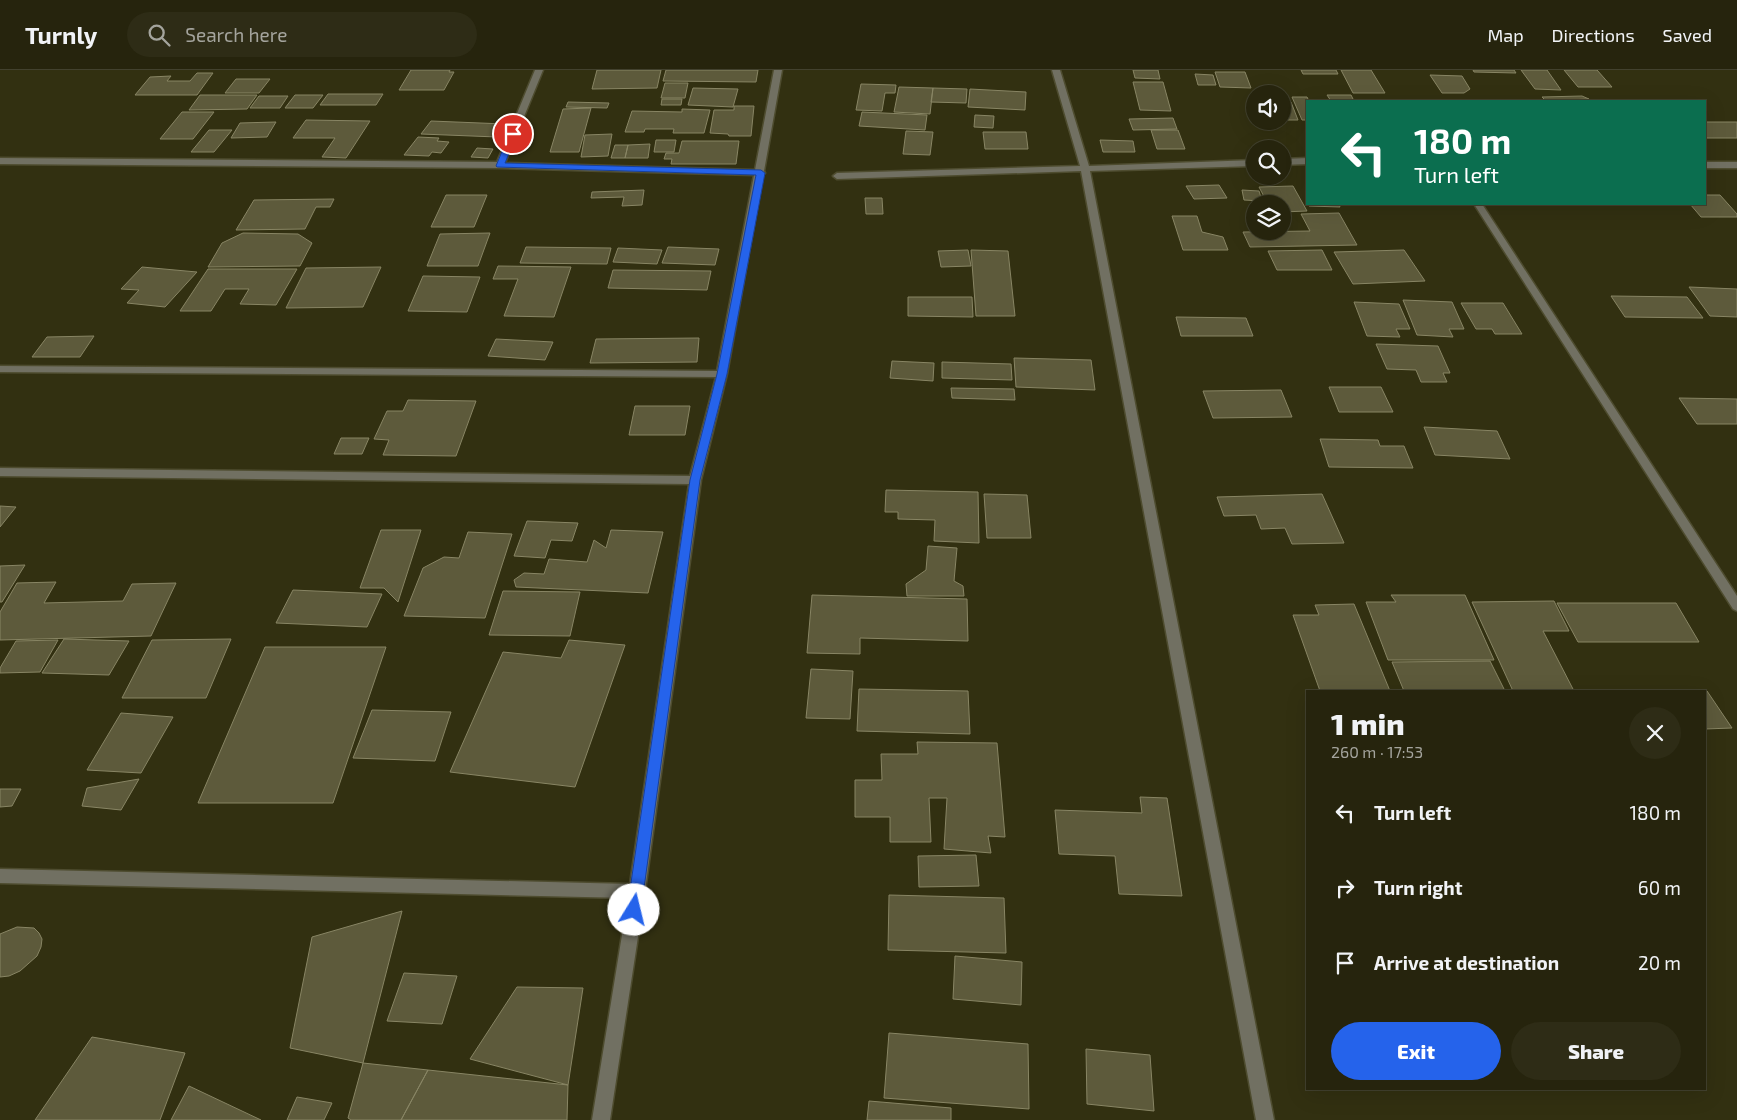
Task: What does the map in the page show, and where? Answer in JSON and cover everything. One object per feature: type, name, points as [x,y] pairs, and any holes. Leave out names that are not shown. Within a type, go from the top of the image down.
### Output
[{"type":"street","points":[[500,166],[539,70]]},
{"type":"street","points":[[601,1120],[637,891],[695,480],[722,374],[761,173],[778,70]]},
{"type":"street","points":[[1056,70],[1085,167],[1265,1120]]},
{"type":"street","points":[[0,161],[500,166],[761,173]]},
{"type":"street","points":[[1291,162],[1306,161]]},
{"type":"street","points":[[837,176],[1246,163]]},
{"type":"street","points":[[1706,165],[1737,166]]},
{"type":"street","points":[[1479,205],[1737,606]]},
{"type":"street","points":[[0,369],[722,374]]},
{"type":"street","points":[[0,472],[695,480]]},
{"type":"street","points":[[0,876],[637,891]]},
{"type":"building","points":[[411,70],[450,70],[449,72],[454,72],[444,90],[399,90]]},
{"type":"building","points":[[597,70],[661,70],[657,88],[592,89]]},
{"type":"building","points":[[666,70],[758,70],[756,82],[663,81]]},
{"type":"building","points":[[1133,70],[1158,70],[1160,79],[1135,78]]},
{"type":"building","points":[[1301,70],[1336,70],[1338,74],[1303,74]]},
{"type":"building","points":[[1341,70],[1371,70],[1385,93],[1353,93]]},
{"type":"building","points":[[1473,70],[1514,70],[1516,73],[1474,72]]},
{"type":"building","points":[[1521,70],[1547,70],[1561,90],[1535,89]]},
{"type":"building","points":[[1564,70],[1597,70],[1612,87],[1578,87]]},
{"type":"building","points":[[1215,72],[1245,72],[1250,85],[1246,85],[1246,88],[1220,87]]},
{"type":"building","points":[[197,73],[213,73],[197,95],[135,95],[150,77],[171,76],[167,81],[190,81]]},
{"type":"building","points":[[1195,74],[1213,75],[1216,85],[1198,85]]},
{"type":"building","points":[[1430,75],[1462,76],[1470,89],[1464,93],[1442,93]]},
{"type":"building","points":[[236,79],[270,79],[259,93],[225,93]]},
{"type":"building","points":[[1133,82],[1163,82],[1171,111],[1140,110]]},
{"type":"building","points":[[665,83],[688,83],[685,98],[661,98]]},
{"type":"building","points":[[861,84],[896,85],[895,93],[885,93],[882,111],[856,110]]},
{"type":"building","points":[[899,87],[933,88],[930,114],[894,112]]},
{"type":"building","points":[[693,88],[738,89],[733,107],[688,105]]},
{"type":"building","points":[[933,88],[967,89],[966,103],[931,102]]},
{"type":"building","points":[[970,89],[1026,92],[1025,110],[968,107]]},
{"type":"building","points":[[328,94],[383,94],[376,105],[320,105]]},
{"type":"building","points":[[200,95],[257,95],[247,109],[189,110]]},
{"type":"building","points":[[295,95],[323,95],[313,108],[285,108]]},
{"type":"building","points":[[1327,95],[1351,95],[1354,100],[1330,100]]},
{"type":"building","points":[[259,96],[288,96],[280,108],[250,108]]},
{"type":"building","points":[[1582,96],[1589,99],[1545,100],[1542,97]]},
{"type":"building","points":[[1292,97],[1307,97],[1308,100],[1306,100],[1306,120],[1302,120]]},
{"type":"building","points":[[662,99],[682,99],[681,105],[661,105]]},
{"type":"building","points":[[568,102],[609,103],[607,108],[566,107]]},
{"type":"building","points":[[1291,102],[1298,120],[1291,120]]},
{"type":"building","points":[[734,106],[754,106],[751,136],[729,136],[728,134],[710,133],[714,110],[734,110]]},
{"type":"building","points":[[591,108],[579,152],[550,152],[563,109]]},
{"type":"building","points":[[682,109],[710,110],[704,133],[673,133],[674,129],[645,129],[644,132],[625,132],[632,111],[682,112]]},
{"type":"building","points":[[182,112],[214,112],[193,139],[160,139]]},
{"type":"building","points":[[862,112],[927,115],[925,130],[859,126]]},
{"type":"building","points":[[975,115],[994,116],[993,128],[974,127]]},
{"type":"building","points":[[1173,118],[1177,129],[1133,130],[1129,119]]},
{"type":"building","points":[[306,120],[370,121],[346,158],[322,157],[335,138],[293,138]]},
{"type":"building","points":[[431,121],[505,124],[497,137],[421,134]]},
{"type":"building","points":[[276,122],[267,137],[231,138],[240,123]]},
{"type":"building","points":[[1706,122],[1737,122],[1737,138],[1706,138]]},
{"type":"building","points":[[209,130],[232,130],[214,152],[191,152]]},
{"type":"building","points":[[1151,130],[1178,130],[1185,149],[1157,149]]},
{"type":"building","points":[[906,131],[933,132],[930,155],[903,154]]},
{"type":"building","points":[[983,132],[1026,132],[1028,149],[985,149]]},
{"type":"building","points":[[612,134],[608,156],[581,157],[585,135]]},
{"type":"building","points":[[418,137],[439,138],[437,141],[449,142],[441,153],[432,152],[429,156],[404,155]]},
{"type":"building","points":[[656,140],[676,140],[674,152],[654,152]]},
{"type":"building","points":[[1100,140],[1133,141],[1135,152],[1103,152]]},
{"type":"building","points":[[682,141],[739,141],[736,164],[671,164],[672,159],[664,159],[666,153],[679,153]]},
{"type":"building","points":[[650,144],[648,158],[625,158],[628,145]]},
{"type":"building","points":[[615,145],[628,145],[625,158],[611,158]]},
{"type":"building","points":[[477,148],[493,149],[488,158],[471,157]]},
{"type":"building","points":[[1219,185],[1227,198],[1194,199],[1186,186]]},
{"type":"building","points":[[1293,186],[1307,211],[1291,212],[1291,195],[1263,195],[1259,187]]},
{"type":"building","points":[[644,190],[642,205],[622,206],[624,197],[591,198],[592,192]]},
{"type":"building","points":[[1242,190],[1259,191],[1260,195],[1246,195],[1246,200],[1244,200]]},
{"type":"building","points":[[446,195],[487,195],[474,227],[431,227]]},
{"type":"building","points":[[1706,195],[1720,195],[1737,214],[1737,217],[1701,217],[1691,205],[1706,205]]},
{"type":"building","points":[[865,198],[882,198],[883,214],[866,214]]},
{"type":"building","points":[[334,199],[330,207],[316,207],[305,229],[236,230],[254,200]]},
{"type":"building","points":[[1339,205],[1340,207],[1309,206]]},
{"type":"building","points":[[1339,213],[1357,245],[1250,247],[1247,240],[1291,240],[1291,231],[1310,231],[1301,214]]},
{"type":"building","points":[[1172,216],[1197,216],[1202,232],[1223,237],[1228,250],[1183,250]]},
{"type":"building","points":[[243,233],[298,234],[312,243],[300,266],[208,267],[222,243]]},
{"type":"building","points":[[490,233],[478,266],[427,266],[440,234]]},
{"type":"building","points":[[526,247],[611,248],[607,264],[520,263]]},
{"type":"building","points":[[668,247],[719,249],[715,265],[662,263]]},
{"type":"building","points":[[618,248],[662,250],[657,264],[613,262]]},
{"type":"building","points":[[968,250],[971,266],[941,267],[938,251]]},
{"type":"building","points":[[971,250],[1008,251],[1015,316],[976,316]]},
{"type":"building","points":[[1322,250],[1332,270],[1277,270],[1268,251]]},
{"type":"building","points":[[1404,250],[1425,281],[1353,284],[1334,252]]},
{"type":"building","points":[[498,266],[571,267],[554,317],[504,316],[518,279],[493,279]]},
{"type":"building","points":[[142,267],[197,272],[165,307],[127,303],[139,290],[121,289]]},
{"type":"building","points":[[381,267],[363,307],[286,308],[306,268]]},
{"type":"building","points":[[208,269],[297,269],[276,305],[240,304],[249,289],[225,289],[211,311],[180,311]]},
{"type":"building","points":[[613,270],[711,271],[707,290],[608,288]]},
{"type":"building","points":[[423,276],[480,277],[467,312],[408,311]]},
{"type":"building","points":[[1689,287],[1737,289],[1737,317],[1710,316]]},
{"type":"building","points":[[1611,296],[1687,297],[1703,318],[1625,317]]},
{"type":"building","points":[[908,297],[972,297],[973,317],[908,316]]},
{"type":"building","points":[[1403,300],[1452,302],[1464,329],[1449,329],[1453,337],[1417,335]]},
{"type":"building","points":[[1354,302],[1399,304],[1410,329],[1396,329],[1400,337],[1367,336]]},
{"type":"building","points":[[1461,303],[1503,303],[1522,334],[1495,334],[1492,329],[1476,329]]},
{"type":"building","points":[[1176,317],[1246,318],[1253,336],[1181,336]]},
{"type":"building","points":[[94,336],[80,357],[32,357],[47,337]]},
{"type":"building","points":[[699,338],[697,362],[590,363],[596,339]]},
{"type":"building","points":[[496,339],[553,342],[545,360],[488,356]]},
{"type":"building","points":[[1376,344],[1438,346],[1450,373],[1443,373],[1447,382],[1421,382],[1416,370],[1387,369]]},
{"type":"building","points":[[1014,358],[1091,360],[1095,390],[1016,387]]},
{"type":"building","points":[[892,361],[934,363],[933,381],[890,378]]},
{"type":"building","points":[[942,362],[1011,364],[1012,380],[942,378]]},
{"type":"building","points":[[1329,387],[1381,387],[1393,412],[1339,412]]},
{"type":"building","points":[[951,388],[1014,389],[1015,400],[952,398]]},
{"type":"building","points":[[1281,390],[1292,417],[1213,418],[1203,391]]},
{"type":"building","points":[[1679,398],[1737,399],[1737,424],[1697,424]]},
{"type":"building","points":[[408,400],[476,401],[456,456],[383,455],[389,440],[374,439],[387,411],[403,411]]},
{"type":"building","points":[[635,406],[690,406],[685,435],[629,435]]},
{"type":"building","points":[[1424,427],[1497,431],[1510,459],[1435,455]]},
{"type":"building","points":[[341,438],[369,438],[362,454],[334,454]]},
{"type":"building","points":[[1320,439],[1378,440],[1380,446],[1404,446],[1413,468],[1329,467]]},
{"type":"building","points":[[886,490],[978,492],[979,543],[934,541],[935,520],[898,519],[898,512],[885,512]]},
{"type":"building","points":[[984,494],[1027,495],[1031,538],[987,538]]},
{"type":"building","points":[[1322,494],[1344,543],[1292,544],[1285,528],[1261,529],[1256,515],[1224,516],[1217,497]]},
{"type":"building","points":[[0,506],[16,507],[0,527]]},
{"type":"building","points":[[527,521],[578,523],[572,541],[551,540],[545,558],[514,556]]},
{"type":"building","points":[[381,530],[421,530],[398,602],[384,588],[360,588]]},
{"type":"building","points":[[611,530],[663,532],[648,593],[516,587],[514,580],[524,573],[544,574],[549,559],[587,562],[594,540],[606,548]]},
{"type":"building","points":[[468,532],[512,534],[485,618],[404,616],[423,568],[444,557],[459,558]]},
{"type":"building","points":[[928,546],[957,548],[954,581],[963,586],[964,596],[907,596],[906,584],[926,570]]},
{"type":"building","points":[[25,565],[2,602],[0,602],[0,566]]},
{"type":"building","points":[[56,582],[44,603],[123,601],[132,584],[176,583],[151,636],[0,640],[0,612],[17,583]]},
{"type":"building","points":[[293,590],[382,594],[367,627],[276,623]]},
{"type":"building","points":[[503,591],[580,592],[570,636],[489,635]]},
{"type":"building","points":[[812,595],[967,599],[968,641],[860,638],[860,654],[807,653]]},
{"type":"building","points":[[1391,595],[1465,595],[1494,660],[1388,660],[1366,602],[1396,602]]},
{"type":"building","points":[[1554,601],[1569,631],[1543,631],[1573,690],[1513,690],[1472,602]]},
{"type":"building","points":[[1557,603],[1676,603],[1699,642],[1578,642]]},
{"type":"building","points":[[1354,604],[1390,690],[1320,690],[1293,615],[1319,615],[1315,605]]},
{"type":"building","points":[[64,639],[129,641],[109,675],[42,673]]},
{"type":"building","points":[[231,639],[206,698],[122,698],[152,640]]},
{"type":"building","points":[[58,640],[40,672],[0,673],[0,668],[16,641]]},
{"type":"building","points":[[569,640],[625,645],[575,787],[450,772],[503,652],[561,658]]},
{"type":"building","points":[[265,647],[386,647],[333,803],[198,803]]},
{"type":"building","points":[[1490,661],[1504,690],[1404,690],[1392,662]]},
{"type":"building","points":[[811,669],[853,671],[850,719],[806,718]]},
{"type":"building","points":[[859,689],[968,691],[970,734],[857,731]]},
{"type":"building","points":[[1706,691],[1707,691],[1732,728],[1706,729]]},
{"type":"building","points":[[372,710],[451,712],[435,761],[353,758]]},
{"type":"building","points":[[121,713],[173,717],[141,773],[87,770]]},
{"type":"building","points":[[917,742],[997,743],[1005,837],[988,836],[991,853],[944,849],[947,798],[929,798],[931,842],[890,842],[890,817],[855,817],[855,780],[882,780],[881,754],[918,754]]},
{"type":"building","points":[[139,779],[121,810],[82,806],[87,788]]},
{"type":"building","points":[[0,789],[21,789],[12,806],[0,807]]},
{"type":"building","points":[[1140,797],[1167,798],[1182,896],[1119,894],[1115,856],[1059,854],[1055,810],[1142,813]]},
{"type":"building","points":[[976,855],[979,886],[919,887],[918,856]]},
{"type":"building","points":[[889,895],[1004,898],[1006,953],[888,950]]},
{"type":"building","points":[[402,911],[363,1063],[290,1048],[312,937]]},
{"type":"building","points":[[17,927],[34,928],[42,939],[41,947],[37,956],[20,971],[9,976],[0,977],[0,934]]},
{"type":"building","points":[[955,956],[1022,962],[1021,1005],[953,999]]},
{"type":"building","points":[[404,973],[457,976],[442,1024],[387,1021]]},
{"type":"building","points":[[517,987],[583,988],[568,1085],[470,1059]]},
{"type":"building","points":[[889,1033],[1028,1044],[1029,1109],[884,1098]]},
{"type":"building","points":[[92,1037],[185,1053],[160,1120],[35,1120]]},
{"type":"building","points":[[1086,1049],[1150,1055],[1154,1111],[1087,1104]]},
{"type":"building","points":[[363,1063],[428,1070],[401,1120],[351,1120],[348,1118]]},
{"type":"building","points":[[428,1070],[568,1085],[567,1120],[401,1120]]},
{"type":"building","points":[[189,1086],[261,1120],[171,1120]]},
{"type":"building","points":[[297,1097],[332,1103],[324,1120],[287,1120]]},
{"type":"building","points":[[869,1101],[951,1108],[951,1120],[867,1120]]},
{"type":"route","points":[[513,134],[500,166],[761,173],[722,374],[695,480],[634,910]]}]
